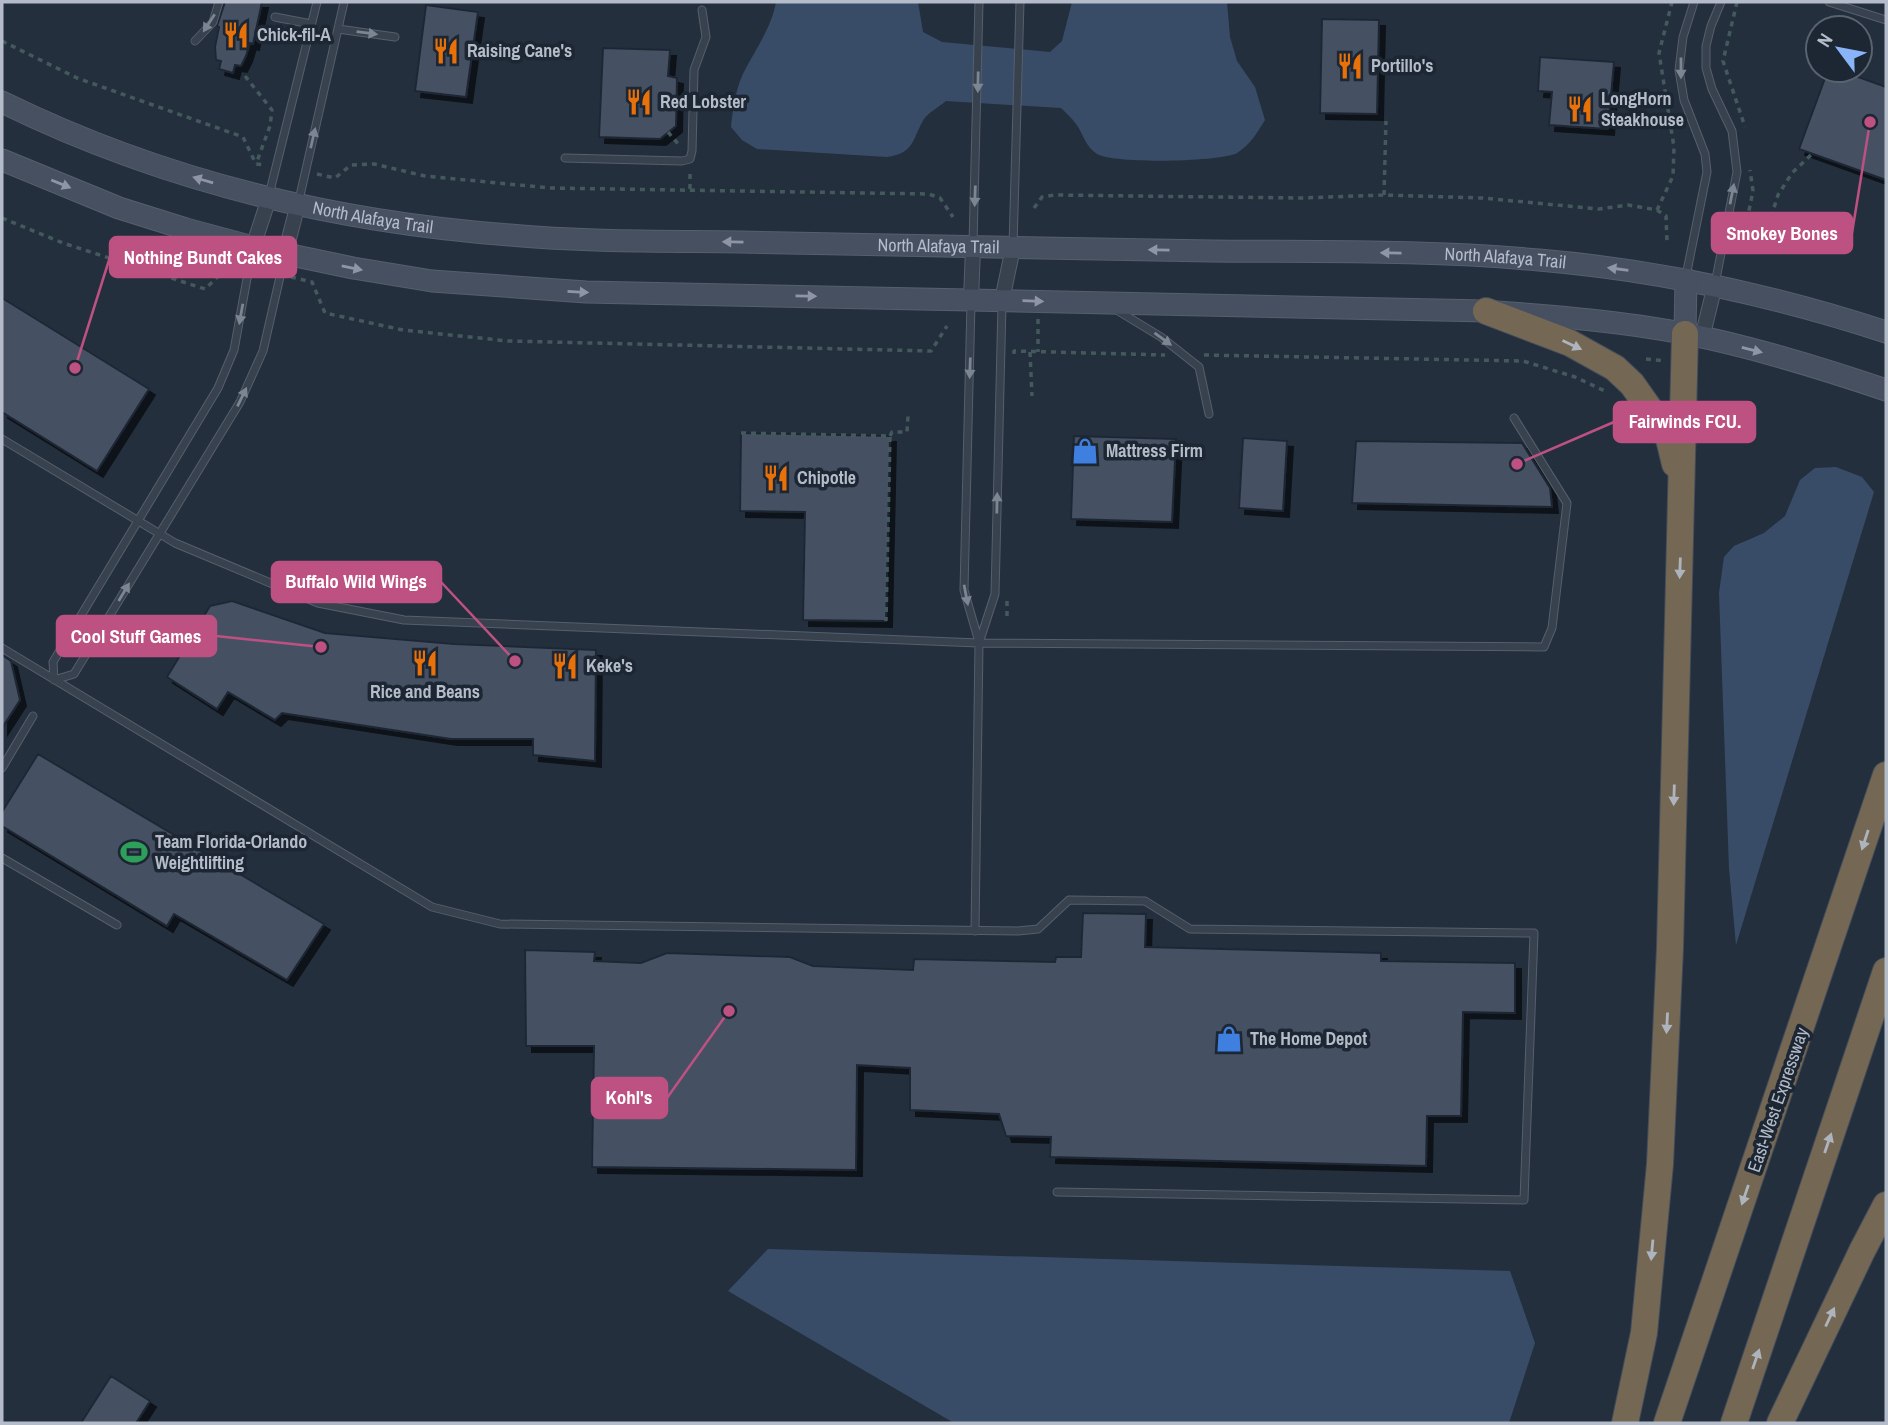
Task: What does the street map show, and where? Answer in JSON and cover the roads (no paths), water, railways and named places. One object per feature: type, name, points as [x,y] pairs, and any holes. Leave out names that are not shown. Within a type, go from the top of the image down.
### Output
[{"type":"highway","points":[[1486,311],[1570,343],[1615,368],[1632,384],[1668,435],[1682,500]]},
{"type":"highway","points":[[1625,1423],[1644,1333],[1660,1164],[1670,948],[1682,500],[1694,336]]},
{"type":"highway","name":"East-West Expressway","points":[[1667,1423],[1886,775]]},
{"type":"highway","points":[[1734,1423],[1886,971]]},
{"type":"highway","points":[[1780,1423],[1886,1205]]},
{"type":"main road","name":"North Alafaya Trail","points":[[2,102],[80,136],[198,179],[269,198],[372,220],[515,236],[973,248],[1468,255],[1581,264],[1686,279],[1779,300],[1886,332]]},
{"type":"main road","points":[[2,160],[119,208],[253,247],[283,264],[505,288],[586,292],[1486,311],[1602,322],[1694,336],[1775,356],[1886,390]]},
{"type":"main road","points":[[1686,279],[1694,336]]},
{"type":"street","points":[[253,247],[269,198]]},
{"type":"street","points":[[283,264],[298,204]]},
{"type":"street","points":[[1002,300],[1013,247]]},
{"type":"street","points":[[971,300],[973,248]]},
{"type":"street","points":[[1694,336],[1715,285]]},
{"type":"lane","points":[[195,41],[213,22],[219,2]]},
{"type":"lane","points":[[269,198],[317,2]]},
{"type":"lane","points":[[298,204],[344,2]]},
{"type":"lane","points":[[973,248],[979,2]]},
{"type":"lane","points":[[1013,247],[1020,2]]},
{"type":"lane","points":[[1686,279],[1707,172],[1706,154],[1684,100],[1679,70],[1683,37],[1694,2]]},
{"type":"lane","points":[[1715,285],[1737,172],[1731,131],[1712,89],[1706,68],[1706,47],[1721,2]]},
{"type":"lane","points":[[1829,2],[1886,20]]},
{"type":"lane","points":[[565,158],[690,159],[694,70],[706,37],[702,10]]},
{"type":"lane","points":[[275,17],[311,24]]},
{"type":"lane","points":[[338,29],[395,37]]},
{"type":"lane","points":[[54,680],[53,662],[218,388],[234,350],[253,247]]},
{"type":"lane","points":[[54,680],[74,674],[240,402],[262,351],[283,264]]},
{"type":"lane","points":[[971,300],[964,590],[979,643],[975,931]]},
{"type":"lane","points":[[979,643],[995,594],[1002,300]]},
{"type":"lane","points":[[1106,303],[1161,337],[1199,367],[1209,414]]},
{"type":"lane","points":[[2,439],[175,543],[318,603],[404,620],[979,643],[1544,647],[1552,628],[1567,503],[1514,418]]},
{"type":"lane","points":[[2,649],[432,907],[500,924],[975,931],[1038,929],[1069,900],[1145,901],[1190,929],[1534,933],[1524,1200],[1057,1192]]},
{"type":"lane","points":[[2,768],[33,716]]},
{"type":"lane","points":[[2,858],[117,925]]},
{"type":"water","points":[[776,2],[918,2],[923,32],[942,42],[1050,52],[1062,41],[1072,2],[1227,2],[1230,37],[1237,61],[1255,87],[1265,120],[1246,146],[1227,156],[1189,160],[1123,159],[1107,157],[1093,151],[1079,128],[1061,108],[946,101],[924,119],[908,148],[896,155],[887,157],[757,149],[742,140],[731,127],[740,82],[768,28]]},
{"type":"water","points":[[1836,467],[1862,477],[1874,492],[1736,945],[1729,868],[1719,593],[1724,557],[1734,546],[1764,533],[1785,516],[1800,480],[1815,468]]},
{"type":"water","points":[[768,1249],[1510,1271],[1535,1343],[1509,1423],[954,1423],[728,1291]]},
{"type":"place","name":"Chick-fil-A","points":[[236,35]]},
{"type":"place","name":"Raising Cane's","points":[[446,51]]},
{"type":"place","name":"Portillo's","points":[[1350,66]]},
{"type":"place","name":"Red Lobster","points":[[639,102]]},
{"type":"place","name":"LongHorn Steakhouse","points":[[1580,109]]},
{"type":"place","name":"Smokey Bones","points":[[1870,122]]},
{"type":"place","name":"Nothing Bundt Cakes","points":[[75,368]]},
{"type":"place","name":"Mattress Firm","points":[[1085,451]]},
{"type":"place","name":"Fairwinds FCU.","points":[[1517,464]]},
{"type":"place","name":"Chipotle","points":[[776,478]]},
{"type":"place","name":"Cool Stuff Games","points":[[321,647]]},
{"type":"place","name":"Buffalo Wild Wings","points":[[515,661]]},
{"type":"place","name":"Rice and Beans","points":[[425,663]]},
{"type":"place","name":"Keke's","points":[[565,666]]},
{"type":"place","name":"Team Florida-Orlando Weightlifting","points":[[134,852]]},
{"type":"place","name":"Kohl's","points":[[729,1011]]},
{"type":"place","name":"The Home Depot","points":[[1229,1039]]}]
